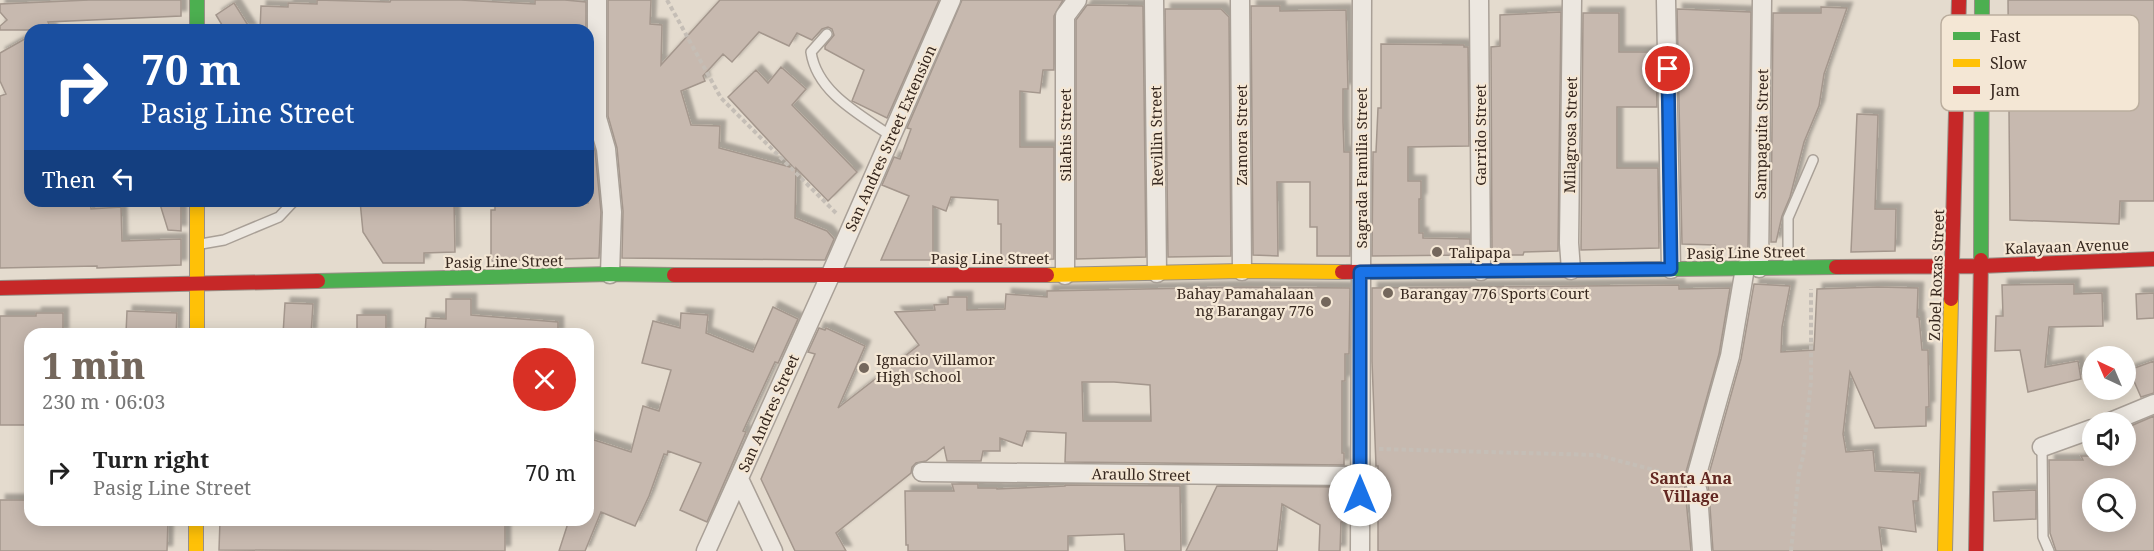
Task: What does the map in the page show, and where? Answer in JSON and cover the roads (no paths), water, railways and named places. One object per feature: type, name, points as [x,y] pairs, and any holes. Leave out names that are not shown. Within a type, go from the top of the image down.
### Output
[{"type":"main road","points":[[197,0],[197,24]]},
{"type":"main road","name":"Zobel Roxas Street","points":[[1959,0],[1959,15]]},
{"type":"main road","points":[[1982,0],[1982,15]]},
{"type":"main road","name":"Zobel Roxas Street","points":[[1945,551],[1956,111]]},
{"type":"main road","points":[[1976,551],[1982,111]]},
{"type":"main road","points":[[197,207],[197,328]]},
{"type":"main road","name":"Kalayaan Avenue","points":[[1981,266],[2154,259]]},
{"type":"main road","name":"Pasig Line Street","points":[[0,288],[610,274],[830,276],[1981,266]]},
{"type":"main road","points":[[196,526],[196,551]]},
{"type":"street","points":[[597,0],[597,118],[606,149],[612,212],[610,274]]},
{"type":"street","name":"San Andres Street Extension","points":[[830,276],[951,0]]},
{"type":"street","name":"Silahis Street","points":[[1065,274],[1065,16],[1077,0]]},
{"type":"street","name":"Revillin Street","points":[[1155,0],[1157,273]]},
{"type":"street","name":"Zamora Street","points":[[1240,0],[1242,271]]},
{"type":"street","name":"Sagrada Familia Street","points":[[1360,551],[1362,0]]},
{"type":"street","name":"Garrido Street","points":[[1479,0],[1481,271]]},
{"type":"street","name":"Milagrosa Street","points":[[1570,270],[1572,0]]},
{"type":"street","points":[[1666,0],[1671,269]]},
{"type":"street","name":"Sampaguita Street","points":[[1702,551],[1695,481],[1752,268],[1762,0]]},
{"type":"street","name":"San Andres Street","points":[[706,551],[830,276]]},
{"type":"street","points":[[2135,412],[2154,404]]},
{"type":"street","points":[[2042,447],[2082,433]]},
{"type":"street","name":"Araullo Street","points":[[922,472],[1360,476]]},
{"type":"street","points":[[739,480],[773,551]]},
{"type":"lane","points":[[827,34],[811,52],[818,71],[841,101],[891,136]]},
{"type":"lane","points":[[1788,268],[1788,218],[1813,160]]},
{"type":"lane","points":[[197,245],[224,240],[279,217],[288,207]]},
{"type":"lane","points":[[2042,447],[2043,537],[2049,551]]},
{"type":"place","name":"Talipapa","points":[[1437,252]]},
{"type":"place","name":"Barangay 776 Sports Court","points":[[1388,293]]},
{"type":"place","name":"Bahay Pamahalaan ng Barangay 776","points":[[1326,302]]},
{"type":"place","name":"Ignacio Villamor High School","points":[[864,368]]},
{"type":"district","name":"Santa Ana Village","points":[[1691,487]]}]
